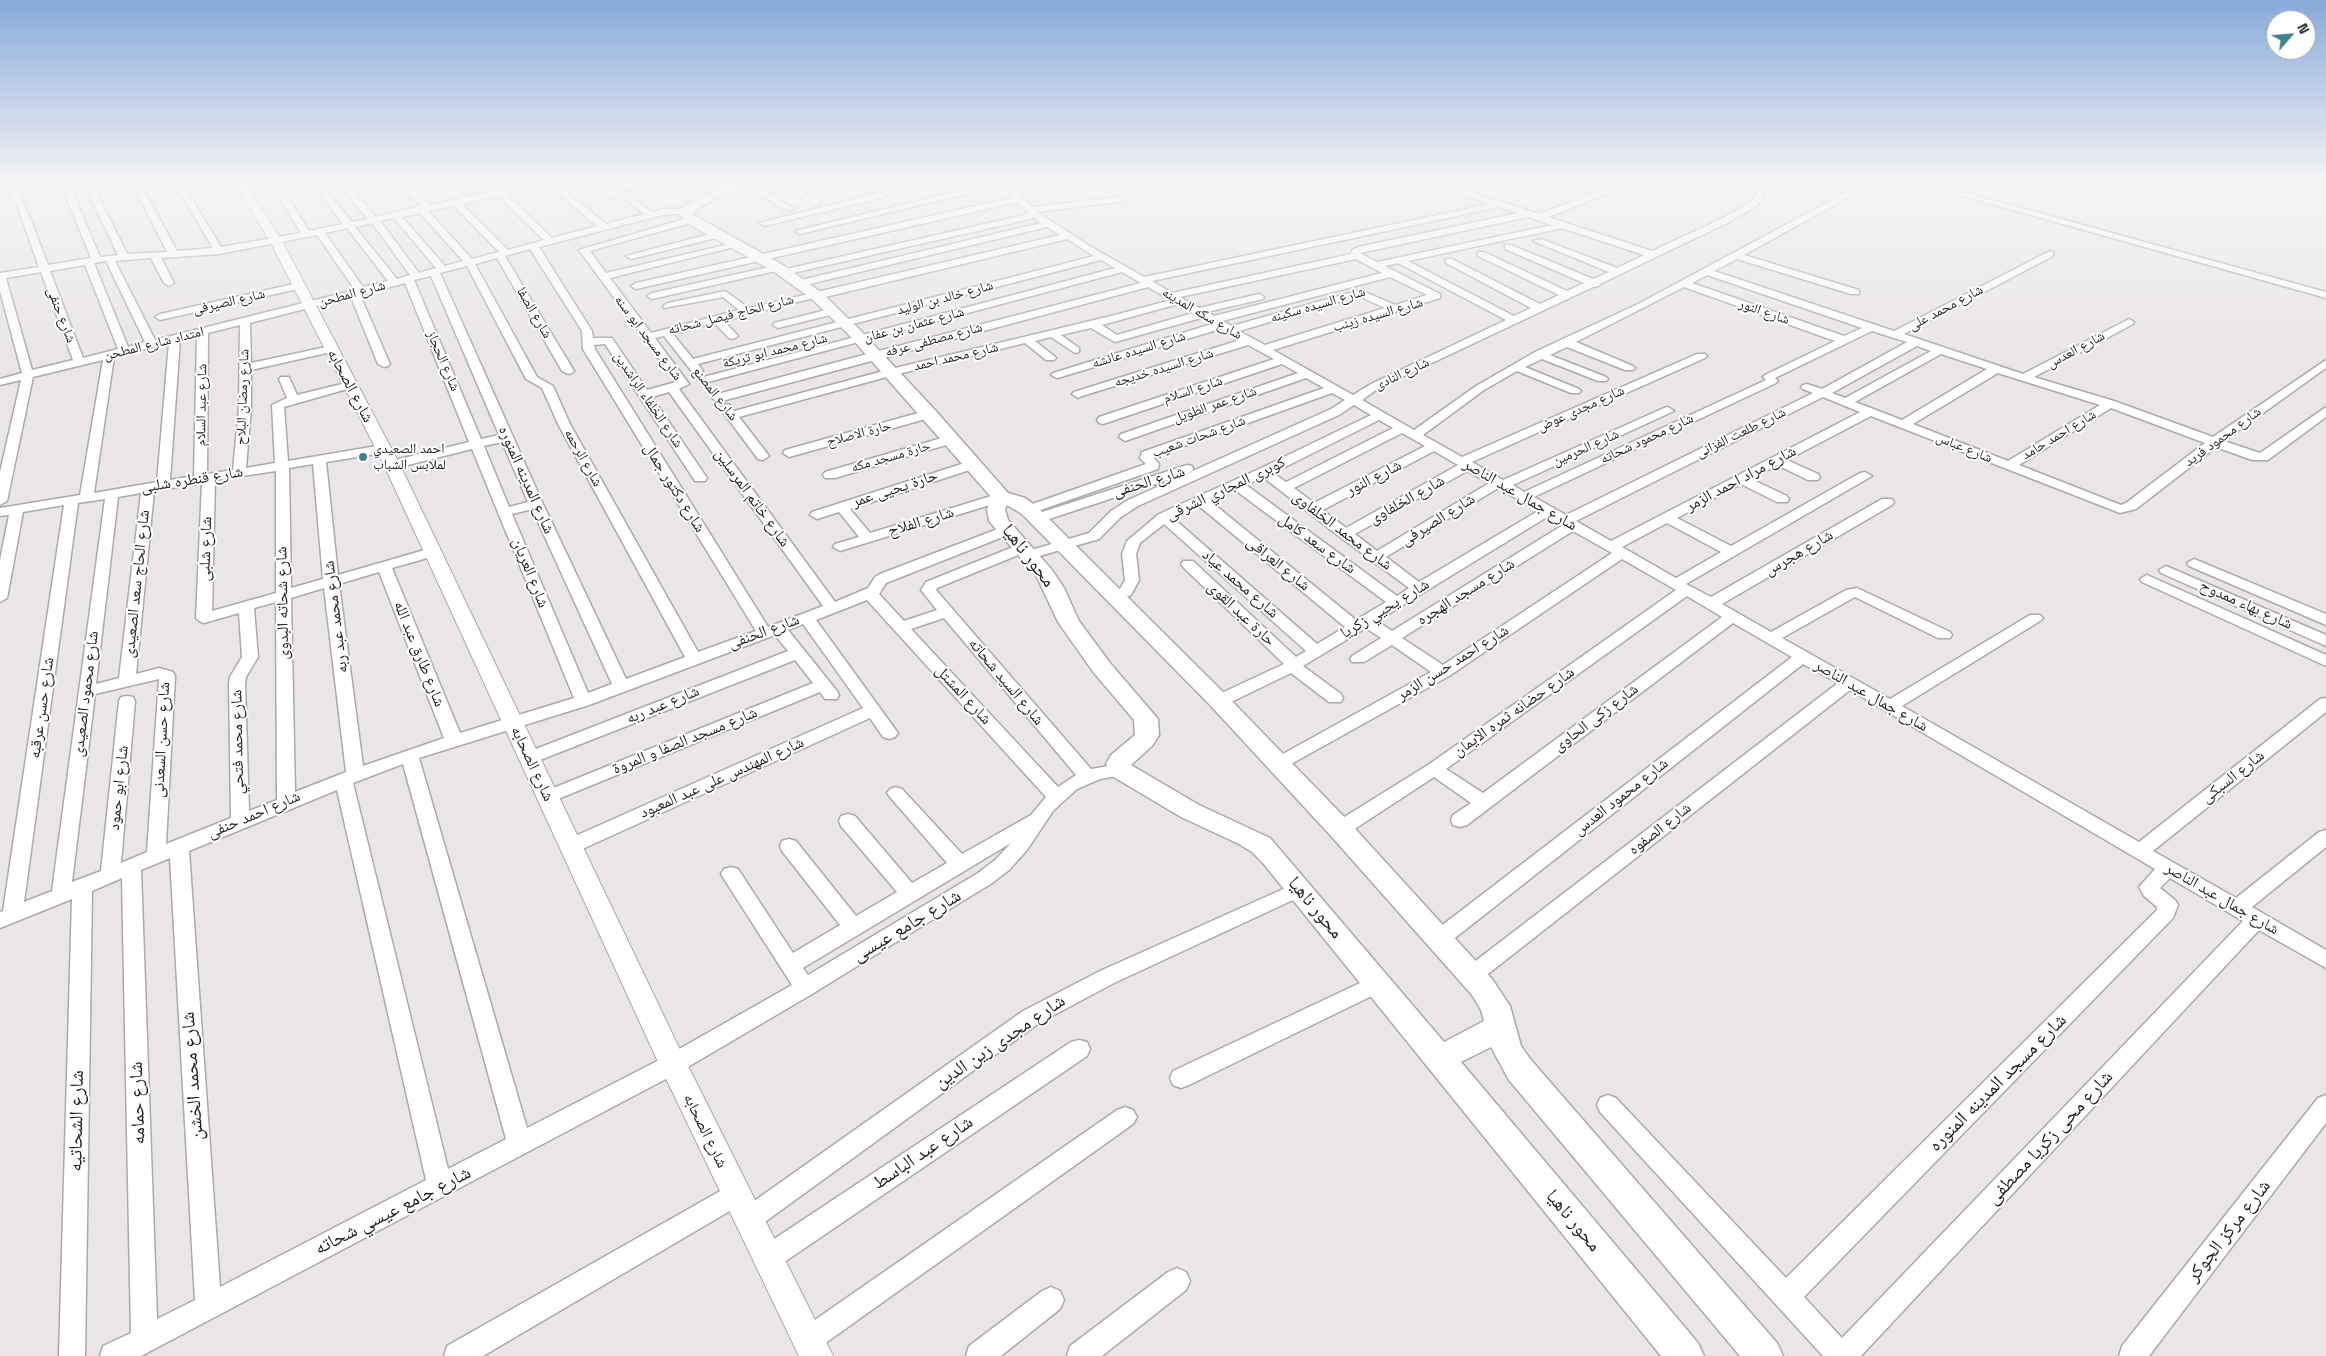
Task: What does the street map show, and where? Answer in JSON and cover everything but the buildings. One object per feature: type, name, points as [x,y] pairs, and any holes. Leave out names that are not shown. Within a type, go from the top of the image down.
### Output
[{"type":"main road","name":"محور ناهيا","points":[[732,242],[781,270],[816,295],[891,372],[974,464],[1001,497],[1018,502],[1034,514],[1219,701],[1340,829],[1472,975],[1495,1006],[1507,1050],[1520,1070],[1764,1356]]},
{"type":"main road","name":"محور ناهيا","points":[[1001,497],[996,509],[997,515],[1050,581],[1069,622],[1097,661],[1146,719],[1148,735],[1120,761],[1118,764],[1120,770],[1190,811],[1261,845],[1300,889],[1685,1356]]},
{"type":"main road","points":[[1440,1059],[1501,1027]]},
{"type":"street","name":"شارع حنفى","points":[[34,242],[79,362]]},
{"type":"street","points":[[86,242],[124,351]]},
{"type":"street","points":[[116,242],[122,256]]},
{"type":"street","points":[[167,242],[173,253]]},
{"type":"street","points":[[214,242],[219,251]]},
{"type":"street","points":[[0,501],[28,375],[0,276],[122,256],[219,251],[269,242]]},
{"type":"street","name":"شارع الصحابه","points":[[277,242],[388,457],[673,1064],[812,1348]]},
{"type":"street","points":[[326,242],[358,292],[384,364]]},
{"type":"street","points":[[363,242],[394,282]]},
{"type":"street","name":"شارع الحجاز","points":[[389,242],[412,278],[477,444]]},
{"type":"street","points":[[416,242],[438,271]]},
{"type":"street","name":"شارع الرحمه","points":[[452,242],[470,263],[532,379],[546,386],[564,424],[694,659]]},
{"type":"street","name":"شارع الصفا","points":[[492,242],[503,254],[568,371]]},
{"type":"street","name":"شارع المطحن","points":[[304,297],[358,292],[550,242]]},
{"type":"street","name":"شارع مسجد ابو سنه","points":[[604,242],[586,248],[584,251],[683,384],[672,388]]},
{"type":"street","points":[[631,256],[687,242]]},
{"type":"street","points":[[636,286],[801,242]]},
{"type":"street","points":[[756,255],[816,242]]},
{"type":"street","points":[[652,296],[915,242]]},
{"type":"street","points":[[801,283],[971,242]]},
{"type":"street","name":"شارع الحاج فيصل شحاته","points":[[647,336],[666,332],[695,312],[716,319],[1041,242]]},
{"type":"street","name":"شارع سكه المدينه","points":[[1078,242],[1357,403]]},
{"type":"street","name":"شارع مصطفى عرفه","points":[[718,398],[1146,282],[1327,242]]},
{"type":"street","name":"شارع محمد احمد","points":[[732,415],[891,372],[1093,324],[1175,298],[1357,256],[1355,252],[1358,250],[1395,242]]},
{"type":"street","points":[[1376,265],[1480,242]]},
{"type":"street","points":[[1541,242],[1618,272]]},
{"type":"street","points":[[1617,242],[1654,255]]},
{"type":"street","name":"شارع النادى","points":[[1020,544],[1064,545],[1094,536],[1124,508],[1357,403],[1375,386],[1595,284],[1679,242]]},
{"type":"street","points":[[1286,488],[1409,432],[1516,366],[1642,306],[1759,242]]},
{"type":"street","points":[[2136,242],[2326,295]]},
{"type":"street","points":[[603,277],[735,244]]},
{"type":"street","points":[[1597,244],[1642,261]]},
{"type":"street","name":"شارع دكتور جمال","points":[[533,246],[587,331],[589,349],[770,630],[797,652],[826,690]]},
{"type":"street","points":[[1508,247],[1595,284]]},
{"type":"street","points":[[697,371],[1090,250]]},
{"type":"street","points":[[154,254],[169,283]]},
{"type":"street","points":[[1481,254],[1569,296]]},
{"type":"street","name":"شارع محمد على","points":[[1895,335],[2050,254]]},
{"type":"street","name":"شارع عثمان بن عفان","points":[[697,371],[846,324],[1217,255]]},
{"type":"street","points":[[1735,255],[1855,292]]},
{"type":"street","name":"شارع خالد بن الوليد","points":[[846,324],[1102,256]]},
{"type":"street","name":"شارع السيده زينب","points":[[1262,349],[1436,296],[1357,256]]},
{"type":"street","points":[[109,258],[149,340],[304,297]]},
{"type":"street","points":[[1399,260],[1515,321]]},
{"type":"street","points":[[1449,261],[1541,309]]},
{"type":"street","points":[[1068,266],[1078,272]]},
{"type":"street","name":"شارع المدينه المنوره","points":[[438,271],[506,437],[620,687]]},
{"type":"street","points":[[1704,271],[1996,369],[2110,404],[2257,456],[2264,457],[2326,411]]},
{"type":"street","points":[[1221,325],[1392,273]]},
{"type":"street","name":"شارع السيده سكينه","points":[[1221,325],[1360,293],[1406,280]]},
{"type":"street","name":"شارع النور","points":[[1684,284],[1844,340]]},
{"type":"street","points":[[1093,324],[1113,339],[1200,312],[1296,288]]},
{"type":"street","points":[[1360,293],[1395,310]]},
{"type":"street","points":[[668,306],[695,312],[725,294],[747,311]]},
{"type":"street","name":"شارع الصيرفى","points":[[160,317],[304,297]]},
{"type":"street","name":"امتداد شارع المطحن","points":[[0,382],[124,351],[149,340],[175,338],[245,321],[304,297]]},
{"type":"street","points":[[716,319],[733,336]]},
{"type":"street","name":"شارع رمضان البلاح","points":[[239,472],[244,408],[245,321]]},
{"type":"street","name":"شارع العدس","points":[[2024,378],[2129,322]]},
{"type":"street","points":[[778,325],[846,324]]},
{"type":"street","name":"شارع السيده عائشه","points":[[1057,375],[1221,325]]},
{"type":"street","name":"شارع محمود شحاته","points":[[1523,497],[1770,379],[1872,327]]},
{"type":"street","name":"شارع عبد السلام","points":[[203,331],[205,478]]},
{"type":"street","name":"شارع المصنع","points":[[666,332],[763,456]]},
{"type":"street","points":[[1053,334],[1075,350]]},
{"type":"street","points":[[163,485],[175,338]]},
{"type":"street","name":"شارع الخلفاء الراشدين","points":[[587,342],[608,340],[700,478]]},
{"type":"street","points":[[1026,340],[1050,358]]},
{"type":"street","name":"شارع السيده خديجه","points":[[1078,394],[1249,341]]},
{"type":"street","points":[[1565,342],[1629,368]]},
{"type":"street","name":"شارع طلعت الفزانى","points":[[1569,523],[1822,393],[1916,342]]},
{"type":"street","points":[[245,368],[331,348]]},
{"type":"street","points":[[1846,402],[1940,350]]},
{"type":"street","points":[[1539,354],[1602,379]]},
{"type":"street","points":[[79,499],[109,355]]},
{"type":"street","name":"شارع مجدى عوض","points":[[1465,464],[1701,356]]},
{"type":"street","name":"شارع السلام","points":[[1103,420],[1283,360]]},
{"type":"street","name":"شارع محمود فريد","points":[[2120,509],[2131,506],[2214,442],[2326,363]]},
{"type":"street","points":[[1516,366],[1576,391]]},
{"type":"street","points":[[1904,424],[1996,369]]},
{"type":"street","name":"شارع عمر الطويل","points":[[1125,437],[1306,374]]},
{"type":"street","name":"شارع شحاته البدوى","points":[[285,379],[286,402],[282,465],[286,802]]},
{"type":"street","points":[[286,402],[350,385]]},
{"type":"street","name":"شارع عباس","points":[[1807,387],[2120,509]]},
{"type":"street","points":[[644,395],[672,388]]},
{"type":"street","name":"شارع خاتم المرسلين","points":[[672,388],[832,608]]},
{"type":"street","name":"شارع شحات شعيب","points":[[1034,514],[1152,466],[1154,464],[1146,458],[1148,455],[1332,389]]},
{"type":"street","points":[[1357,403],[1378,414]]},
{"type":"street","name":"شارع احمد حامد","points":[[2008,466],[2110,404]]},
{"type":"street","name":"شارع الحرمين","points":[[1500,484],[1668,411]]},
{"type":"street","name":"شارع مراد احمد الزمر","points":[[1617,550],[1667,518],[1870,411]]},
{"type":"street","name":"حارة الاصلاح","points":[[789,453],[929,414]]},
{"type":"street","name":"شارع جمال عبد الناصر","points":[[1378,414],[1890,706],[2326,960]]},
{"type":"street","name":"كوبرى المجاري الشرقى","points":[[1116,597],[1126,592],[1132,580],[1129,554],[1134,541],[1164,517],[1264,472],[1378,414]]},
{"type":"street","name":"شارع قنطره شلبى","points":[[0,512],[319,459],[388,457],[477,444],[506,437]]},
{"type":"street","name":"حارة مسجد مكه","points":[[830,475],[952,440]]},
{"type":"street","name":"شارع العريان","points":[[477,444],[583,701]]},
{"type":"street","name":"شارع النور","points":[[1314,509],[1435,446]]},
{"type":"street","name":"شارع محمد عبد ربه","points":[[319,459],[349,777],[440,1187]]},
{"type":"street","points":[[1777,460],[1813,477]]},
{"type":"street","name":"حارة يحيى عمر","points":[[816,515],[974,464]]},
{"type":"street","name":"شارع الخلفاوى","points":[[1346,534],[1465,464]]},
{"type":"street","name":"شارع الحنفى","points":[[1034,514],[1186,470],[1204,472]]},
{"type":"street","name":"شارع محمد الخلفاوى","points":[[1264,472],[1419,589]]},
{"type":"street","name":"شارع حضانه ثمره الايمان","points":[[1340,829],[1434,769],[1731,552],[1865,476]]},
{"type":"street","name":"شارع شلبى","points":[[205,478],[203,617],[206,618],[246,607]]},
{"type":"street","points":[[1741,479],[1782,499]]},
{"type":"street","name":"شارع سعد كامل","points":[[1237,484],[1397,603]]},
{"type":"street","name":"شارع الصيرفى","points":[[1377,557],[1500,484]]},
{"type":"street","name":"شارع الحاج سعد الصعيدى","points":[[127,681],[148,487]]},
{"type":"street","name":"شارع محمود الصعيدى","points":[[72,891],[87,691],[112,493]]},
{"type":"street","name":"شارع الفلاح","points":[[840,547],[1001,497]]},
{"type":"street","name":"شارع حسن عرقبه","points":[[6,918],[79,499]]},
{"type":"street","name":"شارع العراقى","points":[[1201,501],[1361,625],[1391,638],[1443,672]]},
{"type":"street","name":"شارع هجرس","points":[[1710,604],[1887,502]]},
{"type":"street","points":[[505,512],[536,504]]},
{"type":"street","points":[[842,507],[867,538]]},
{"type":"street","points":[[0,598],[17,509]]},
{"type":"street","name":"شارع يحيي زكريا","points":[[1219,701],[1293,666],[1547,511]]},
{"type":"street","name":"شارع محمد عياد","points":[[1164,517],[1316,651]]},
{"type":"street","points":[[1667,518],[1731,552]]},
{"type":"street","name":"شارع مسجد الهجره","points":[[1358,659],[1569,523]]},
{"type":"street","name":"شارع الحنفى","points":[[514,724],[583,701],[870,594],[885,577],[1020,544]]},
{"type":"street","name":"شارع السيد شحاته","points":[[1020,544],[928,587],[928,590],[1087,776]]},
{"type":"street","name":"شارع احمد حسن الزمر","points":[[1278,764],[1443,672],[1617,550]]},
{"type":"street","points":[[246,607],[433,552]]},
{"type":"street","points":[[2194,563],[2326,620]]},
{"type":"street","name":"حارة عبد القوى","points":[[1188,564],[1293,666],[1335,698]]},
{"type":"street","name":"شارع طارق عبد الله","points":[[384,567],[454,741]]},
{"type":"street","name":"شارع بهاء ممدوح","points":[[2166,570],[2326,641]]},
{"type":"street","points":[[2147,579],[2326,661]]},
{"type":"street","points":[[1771,638],[1851,593],[1857,592],[1944,635]]},
{"type":"street","name":"شارع المشتل","points":[[870,594],[1056,796]]},
{"type":"street","name":"شارع محمد فتحي","points":[[240,821],[236,684],[250,657],[246,607]]},
{"type":"street","points":[[900,628],[946,612]]},
{"type":"street","name":"شارع زكى الحاوى","points":[[1460,820],[1732,616]]},
{"type":"street","points":[[806,617],[888,733]]},
{"type":"street","points":[[1890,706],[2036,618]]},
{"type":"street","name":"شارع عبد ربه","points":[[529,758],[797,652]]},
{"type":"street","name":"شارع محمود العدس","points":[[1439,938],[1803,656]]},
{"type":"street","name":"شارع حسن السعدنى","points":[[87,691],[159,673],[166,676],[156,857]]},
{"type":"street","name":"شارع الصفوه","points":[[1472,975],[1849,683]]},
{"type":"street","name":"شارع مسجد الصفا و المروة","points":[[547,797],[826,690]]},
{"type":"street","name":"شارع ابو حمود","points":[[110,875],[127,701]]},
{"type":"street","name":"شارع السبكى","points":[[2140,851],[2326,703]]},
{"type":"street","name":"شارع المهندس على عبد المعبود","points":[[571,846],[873,710]]},
{"type":"street","name":"شارع احمد حنفى","points":[[6,918],[349,777],[409,755],[514,724]]},
{"type":"street","points":[[409,755],[520,1145]]},
{"type":"street","points":[[1434,769],[1483,802]]},
{"type":"street","name":"شارع جامع عيسى","points":[[673,1064],[805,988],[985,878],[1002,865],[1056,796],[1087,776],[1102,771],[1120,770]]},
{"type":"street","points":[[896,793],[960,864]]},
{"type":"street","points":[[790,964],[1040,817]]},
{"type":"street","points":[[848,821],[910,894]]},
{"type":"street","name":"شارع محى زكريا مصطفى","points":[[1842,1356],[2247,913],[2326,837]]},
{"type":"street","points":[[789,846],[853,927]]},
{"type":"street","name":"شارع محمد الخشن","points":[[178,847],[208,1306]]},
{"type":"street","name":"شارع حمامه","points":[[131,866],[144,1340]]},
{"type":"street","name":"شارع مسجد المدينه المنوره","points":[[1786,1296],[2166,913],[2168,906],[2150,891],[2149,887],[2168,868]]},
{"type":"street","points":[[731,874],[805,988]]},
{"type":"street","name":"شارع مجدى زين الدين","points":[[749,1219],[1031,1017],[1107,977],[1300,889]]},
{"type":"street","name":"شارع الشحاتيه","points":[[72,891],[72,1356]]},
{"type":"street","points":[[1181,1078],[1378,984]]},
{"type":"street","name":"شارع عبد الباسط","points":[[768,1258],[1079,1048]]},
{"type":"street","name":"شارع جامع عيسي شحاته","points":[[113,1356],[673,1064]]},
{"type":"street","name":"شارع مركز الجوكر","points":[[2132,1356],[2326,1105]]},
{"type":"street","points":[[1608,1106],[1842,1356]]},
{"type":"street","points":[[812,1348],[1125,1117]]},
{"type":"street","points":[[457,1356],[736,1194]]},
{"type":"street","points":[[1080,1356],[1177,1281]]},
{"type":"street","points":[[979,1356],[1051,1300]]},
{"type":"place","name":"احمد الصعيدي لملابس الشباب","points":[[363,457]]}]
